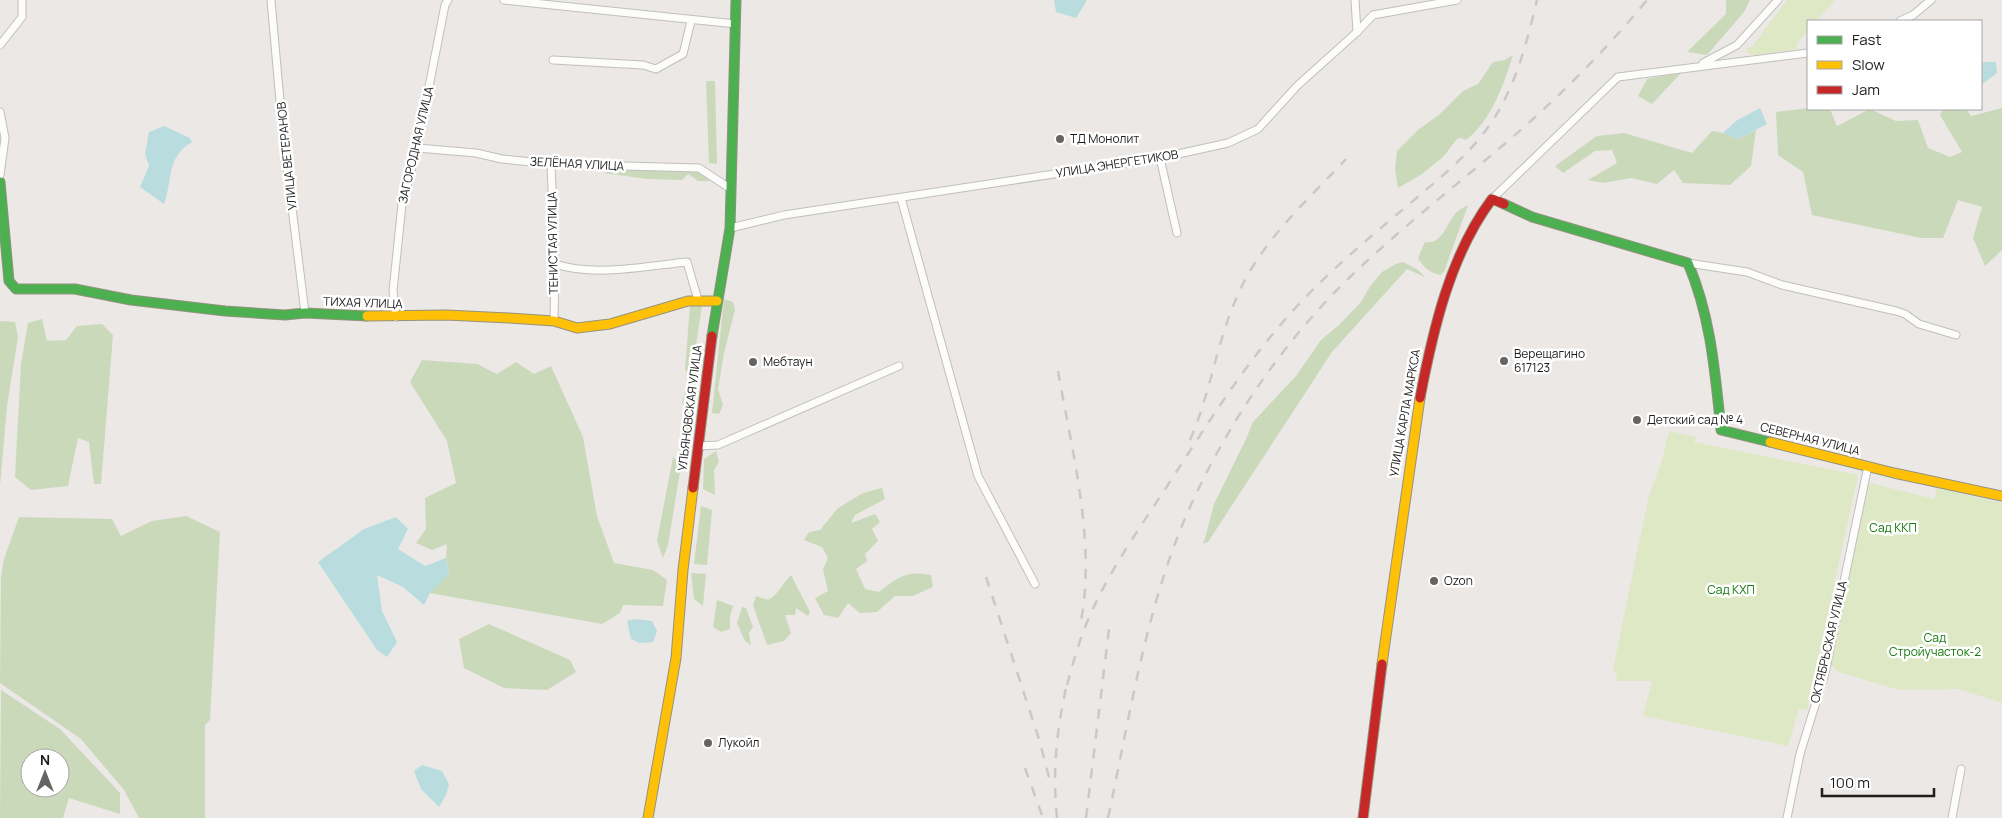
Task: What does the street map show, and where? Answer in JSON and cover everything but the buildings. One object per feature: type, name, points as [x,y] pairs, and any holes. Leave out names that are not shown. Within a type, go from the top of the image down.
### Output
[{"type":"street","points":[[0,45],[22,17],[22,0]]},
{"type":"street","name":"УЛИЦА ВЕТЕРАНОВ","points":[[271,0],[283,136],[305,313]]},
{"type":"street","name":"ЗАГОРОДНАЯ УЛИЦА","points":[[396,317],[393,291],[402,204],[417,148],[445,5],[448,0]]},
{"type":"street","points":[[504,0],[691,21],[736,24]]},
{"type":"street","name":"УЛЬЯНОВСКАЯ УЛИЦА","points":[[648,818],[676,658],[683,570],[698,446],[717,302],[730,228],[736,0]]},
{"type":"street","points":[[1355,0],[1357,32]]},
{"type":"street","name":"УЛИЦА ЭНЕРГЕТИКОВ","points":[[730,228],[784,215],[1160,158],[1228,143],[1258,128],[1297,86],[1373,15],[1457,0]]},
{"type":"street","points":[[1701,65],[1737,45],[1778,0]]},
{"type":"street","points":[[1902,20],[1913,15],[1931,0]]},
{"type":"street","points":[[552,60],[643,64],[656,68],[683,54],[691,21]]},
{"type":"street","points":[[1701,65],[1807,53]]},
{"type":"street","name":"УЛИЦА КАРЛА МАРКСА","points":[[1363,818],[1398,545],[1422,377],[1436,321],[1460,253],[1474,225],[1492,199],[1618,77],[1701,65]]},
{"type":"street","points":[[0,112],[5,138],[0,175]]},
{"type":"street","name":"ЗЕЛЁНАЯ УЛИЦА","points":[[417,148],[476,153],[502,159],[551,164],[699,168],[731,189]]},
{"type":"street","points":[[1160,158],[1177,233]]},
{"type":"street","name":"ТЕНИСТАЯ УЛИЦА","points":[[551,164],[555,264],[554,321]]},
{"type":"street","name":"ТИХАЯ УЛИЦА","points":[[0,182],[9,280],[16,289],[75,289],[131,300],[225,312],[396,317],[446,315],[554,321],[577,328],[610,324],[698,300],[717,302]]},
{"type":"street","points":[[901,198],[978,476],[1035,584]]},
{"type":"street","points":[[1492,199],[1532,217],[1688,263],[1747,272],[1782,285],[1896,311],[1905,314],[1919,324],[1956,335]]},
{"type":"street","points":[[555,264],[570,269],[613,269],[687,262],[698,300]]},
{"type":"street","name":"СЕВЕРНАЯ УЛИЦА","points":[[1688,263],[1701,294],[1713,340],[1721,430],[1894,474],[2002,496]]},
{"type":"street","points":[[698,446],[718,445],[899,366]]},
{"type":"street","name":"ОКТЯБРЬСКАЯ УЛИЦА","points":[[1787,818],[1800,754],[1824,672],[1868,466]]},
{"type":"street","points":[[1952,818],[1961,768]]},
{"type":"green space","points":[[1726,0],[1750,0],[1744,12],[1707,55],[1687,52],[1726,14]]},
{"type":"green space","points":[[1787,0],[1835,0],[1817,20],[1807,20],[1807,31],[1797,44],[1797,49],[1756,55],[1747,53],[1747,48],[1752,47]]},
{"type":"green space","points":[[1513,55],[1495,101],[1483,123],[1466,140],[1457,139],[1443,157],[1422,174],[1398,188],[1395,169],[1397,151],[1418,130],[1440,114],[1463,91],[1478,84],[1493,62],[1505,60]]},
{"type":"green space","points":[[1682,72],[1652,104],[1638,96],[1647,79]]},
{"type":"green space","points":[[706,81],[715,81],[717,164],[709,163]]},
{"type":"green space","points":[[1807,108],[1807,110],[1830,110],[1837,126],[1868,110],[1872,110],[1896,121],[1918,120],[1928,148],[1950,157],[1962,152],[1940,115],[1942,110],[1967,110],[1971,116],[2002,108],[2002,250],[1985,266],[1973,238],[1982,207],[1958,200],[1943,238],[1921,238],[1812,215],[1803,172],[1778,155],[1776,112]]},
{"type":"green space","points":[[1756,130],[1751,166],[1730,185],[1683,183],[1674,170],[1657,184],[1631,178],[1603,183],[1588,180],[1617,163],[1612,150],[1595,151],[1563,173],[1555,166],[1597,136],[1624,133],[1692,153],[1712,131],[1738,139]]},
{"type":"green space","points":[[606,168],[694,170],[710,178],[708,181],[698,181],[688,174],[682,180],[647,179],[604,173]]},
{"type":"green space","points":[[1468,205],[1444,272],[1440,275],[1430,271],[1418,258],[1425,242],[1431,242],[1440,237],[1456,213]]},
{"type":"green space","points":[[1403,262],[1418,270],[1425,277],[1407,269],[1332,352],[1208,542],[1203,544],[1214,504],[1253,422],[1296,376],[1321,340],[1339,325],[1361,302],[1371,285],[1382,272]]},
{"type":"green space","points":[[724,299],[733,302],[735,310],[724,353],[718,389],[723,405],[719,414],[712,413]]},
{"type":"green space","points":[[690,305],[702,306],[691,377],[685,370]]},
{"type":"green space","points":[[42,319],[47,341],[66,340],[77,326],[102,324],[113,335],[101,484],[94,484],[89,442],[78,438],[68,486],[31,490],[15,477],[21,364],[28,323]]},
{"type":"green space","points":[[0,321],[15,322],[18,337],[7,406],[0,486]]},
{"type":"green space","points":[[422,360],[477,364],[497,374],[516,362],[534,374],[551,366],[583,437],[597,516],[614,563],[653,570],[667,580],[663,606],[623,605],[620,613],[602,624],[430,593],[449,573],[446,558],[447,544],[432,550],[416,543],[426,529],[425,498],[456,483],[447,441],[410,382]]},
{"type":"green space","points":[[693,388],[691,433],[685,430],[687,408],[682,403],[685,391]]},
{"type":"green space","name":"Сад КХП","points":[[1669,431],[1696,437],[1694,442],[1858,475],[1807,710],[1799,709],[1788,746],[1643,716],[1652,681],[1616,681],[1617,673],[1613,670],[1648,499],[1662,460]]},
{"type":"green space","points":[[716,451],[719,462],[714,470],[715,495],[703,489],[704,459]]},
{"type":"green space","points":[[673,457],[681,465],[668,545],[663,558],[657,541]]},
{"type":"green space","points":[[1866,482],[1934,499],[1937,488],[2002,503],[2002,703],[1959,689],[1899,690],[1839,672],[1830,664]]},
{"type":"green space","points":[[882,488],[885,499],[855,515],[851,523],[875,514],[880,522],[872,529],[878,541],[865,554],[867,561],[856,569],[865,589],[879,592],[897,579],[915,573],[931,575],[933,587],[913,596],[895,596],[877,612],[860,613],[848,603],[838,618],[824,615],[815,598],[828,591],[823,569],[828,558],[822,547],[804,540],[809,532],[820,530],[838,508],[863,493]]},
{"type":"green space","points":[[701,506],[712,510],[707,565],[694,564]]},
{"type":"green space","points":[[186,516],[220,532],[210,720],[205,725],[205,818],[139,818],[124,790],[81,739],[0,683],[1,577],[4,559],[19,517],[112,519],[121,536],[152,521]]},
{"type":"green space","points":[[691,573],[706,574],[703,606],[694,599]]},
{"type":"green space","points":[[791,575],[810,612],[808,616],[796,608],[795,615],[785,615],[791,633],[784,641],[767,645],[753,605],[756,596],[768,600],[772,598]]},
{"type":"green space","points":[[717,600],[733,606],[730,617],[730,629],[721,632],[713,627]]},
{"type":"green space","points":[[742,607],[746,608],[753,627],[749,633],[751,645],[745,641],[737,623]]},
{"type":"green space","points":[[489,624],[570,660],[576,672],[547,690],[504,688],[464,668],[459,639]]},
{"type":"green space","points":[[1,690],[60,729],[120,793],[120,814],[69,798],[63,818],[0,818]]},
{"type":"water","points":[[1054,0],[1086,0],[1086,2],[1076,18],[1056,12]]},
{"type":"water","points":[[1996,62],[1997,73],[1982,84],[1982,63]]},
{"type":"water","points":[[1760,108],[1767,124],[1738,139],[1723,133],[1736,121]]},
{"type":"water","points":[[164,126],[190,138],[192,142],[184,148],[174,162],[164,204],[140,187],[149,166],[145,154],[149,132]]},
{"type":"water","points":[[396,517],[408,529],[398,549],[425,566],[446,558],[449,574],[430,593],[424,605],[403,587],[377,575],[382,611],[397,642],[387,657],[377,650],[318,562],[364,529]]},
{"type":"water","points":[[634,619],[652,621],[657,631],[653,642],[640,643],[631,639],[627,621]]},
{"type":"water","points":[[422,765],[442,771],[449,784],[446,795],[439,807],[421,789],[414,771]]},
{"type":"railway","points":[[1067,685],[1085,628],[1107,582],[1128,546],[1218,408],[1265,343],[1325,277],[1452,167],[1482,135],[1500,109],[1514,79],[1525,48],[1537,0]]},
{"type":"railway","points":[[1108,818],[1141,659],[1167,566],[1199,487],[1219,448],[1242,411],[1293,339],[1350,277],[1392,238],[1540,113],[1603,50],[1647,0]]},
{"type":"railway","points":[[1190,440],[1203,405],[1229,316],[1246,279],[1257,260],[1284,225],[1346,159]]},
{"type":"railway","points":[[1058,371],[1076,466],[1084,531],[1085,595],[1080,626]]},
{"type":"railway","points":[[986,577],[1039,739],[1050,781]]},
{"type":"railway","points":[[1086,818],[1110,621]]},
{"type":"railway","points":[[1057,818],[1056,748],[1068,679]]},
{"type":"railway","points":[[1025,768],[1043,818]]},
{"type":"traffic: fast","points":[[712,336],[730,228],[736,0]]},
{"type":"traffic: fast","points":[[0,182],[9,281],[16,289],[75,289],[131,300],[225,311],[285,315],[305,313],[367,316]]},
{"type":"traffic: fast","points":[[1504,204],[1532,217],[1688,263],[1696,283],[1707,324],[1721,430],[1770,442]]},
{"type":"traffic: slow","points":[[367,316],[446,315],[509,318],[554,321],[577,328],[610,324],[688,301],[717,301]]},
{"type":"traffic: slow","points":[[1382,664],[1420,398]]},
{"type":"traffic: slow","points":[[1770,442],[1894,473],[2002,496]]},
{"type":"traffic: slow","points":[[648,818],[676,658],[683,570],[693,488]]},
{"type":"traffic: jam","points":[[1420,398],[1437,320],[1454,269],[1477,221],[1492,199],[1504,204]]},
{"type":"traffic: jam","points":[[693,488],[712,336]]},
{"type":"traffic: jam","points":[[1363,818],[1382,664]]},
{"type":"place","name":"ТД Монолит","points":[[1060,139]]},
{"type":"place","name":"Верещагино 617123","points":[[1504,361]]},
{"type":"place","name":"Мебтаун","points":[[753,362]]},
{"type":"place","name":"Детский сад № 4","points":[[1637,420]]},
{"type":"place","name":"Ozon","points":[[1434,581]]},
{"type":"place","name":"Лукойл","points":[[708,743]]},
{"type":"park label","name":"Сад ККП","points":[[1893,528]]},
{"type":"park label","name":"Сад Стройучасток-2","points":[[1935,645]]}]
